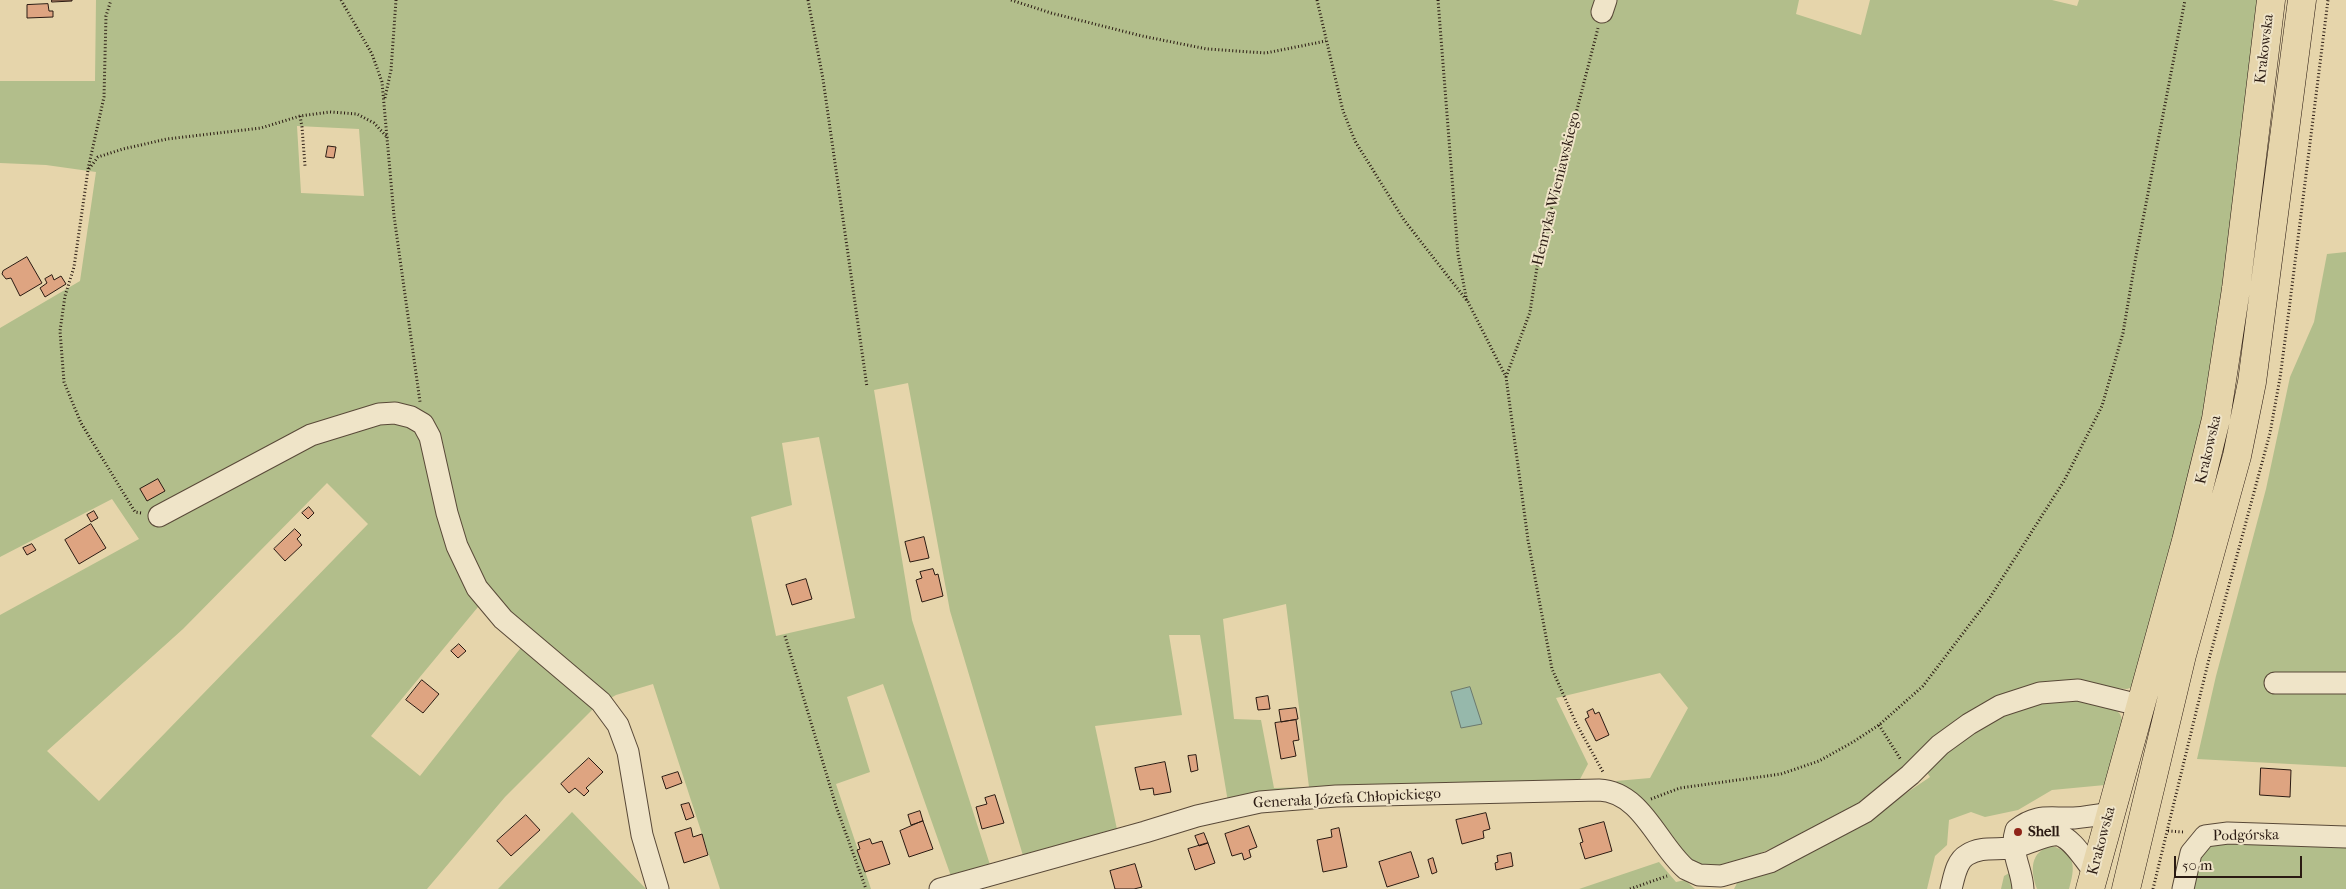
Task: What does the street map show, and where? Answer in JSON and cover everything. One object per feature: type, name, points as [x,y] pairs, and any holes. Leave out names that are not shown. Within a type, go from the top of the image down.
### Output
[{"type":"main road","name":"Krakowska","points":[[2092,880],[2109,813],[2186,541],[2216,419],[2236,289],[2271,0]]},
{"type":"main road","name":"Krakowska","points":[[2126,889],[2182,655],[2237,456],[2248,401],[2265,291],[2302,0]]},
{"type":"street","points":[[158,516],[320,432],[378,414],[395,413],[411,417],[423,424],[430,437],[447,513],[457,546],[478,588],[503,619],[601,702],[618,725],[628,752],[642,836],[658,889]]},
{"type":"street","points":[[2275,683],[2346,683]]},
{"type":"street","points":[[1698,878],[1722,876],[1770,862],[1865,812],[1910,775],[1940,746],[1970,724],[2000,706],[2040,693],[2078,690],[2139,705]]},
{"type":"street","name":"Generała Józefa Chłopickiego","points":[[940,889],[1197,816],[1260,802],[1336,796],[1599,790],[1614,792],[1626,797],[1698,878]]},
{"type":"street","points":[[2023,889],[2022,874],[2012,848],[2016,830],[2030,820],[2044,817],[2072,818],[2109,813]]},
{"type":"street","name":"Podgórska","points":[[2183,889],[2191,853],[2205,836],[2228,833],[2346,837]]},
{"type":"street","points":[[1951,889],[1957,867],[1966,855],[1995,847],[2012,848],[2035,842],[2050,835],[2059,835],[2072,843],[2092,880]]},
{"type":"path","points":[[111,0],[106,16],[104,97],[88,170],[74,267],[65,296],[60,331],[64,382],[81,423],[135,512],[158,516]]},
{"type":"path","points":[[341,0],[372,54],[382,82],[404,300],[423,424]]},
{"type":"path","points":[[384,103],[390,70],[396,0]]},
{"type":"path","points":[[808,0],[823,79],[867,387]]},
{"type":"path","points":[[1011,0],[1133,34],[1207,49],[1266,53],[1326,41]]},
{"type":"path","points":[[1317,0],[1343,111],[1354,141],[1404,220],[1468,302],[1506,377],[1528,540],[1552,669],[1576,723],[1614,792]]},
{"type":"path","points":[[1438,0],[1458,254],[1468,302]]},
{"type":"path","points":[[1634,805],[1680,788],[1782,774],[1819,761],[1879,725],[1923,686],[1989,600],[2064,481],[2102,406],[2123,333],[2185,0]]},
{"type":"path","name":"Henryka Wieniawskiego","points":[[1506,377],[1530,312],[1538,261],[1604,6]]},
{"type":"path","points":[[88,170],[98,157],[123,149],[167,139],[261,128],[300,116],[330,112],[357,114],[374,122],[388,138]]},
{"type":"path","points":[[300,116],[305,166]]},
{"type":"path","points":[[785,636],[836,806],[866,889]]},
{"type":"path","points":[[1879,725],[1910,775]]},
{"type":"path","points":[[2153,889],[2168,831]]},
{"type":"path","points":[[1630,889],[1698,878]]},
{"type":"green space","points":[[96,0],[1799,0],[1796,14],[1861,35],[1870,0],[2052,0],[2077,6],[2079,0],[2260,0],[2212,384],[2135,686],[2127,689],[2111,688],[2112,706],[2120,714],[2123,722],[2105,785],[2052,790],[2018,810],[1985,817],[1971,812],[1949,820],[1947,845],[1935,856],[1927,889],[1734,889],[1737,883],[1754,872],[1868,819],[1930,777],[1915,755],[1891,782],[1835,820],[1745,860],[1706,869],[1689,863],[1633,795],[1616,781],[1650,778],[1688,708],[1660,673],[1556,698],[1588,764],[1578,783],[1228,802],[1200,635],[1169,635],[1182,715],[1095,726],[1118,834],[1024,859],[950,611],[908,383],[874,390],[912,620],[991,868],[952,879],[883,684],[847,697],[870,772],[836,784],[871,889],[720,889],[653,684],[616,695],[595,707],[505,797],[427,889],[0,889],[0,615],[139,539],[112,499],[0,557],[0,328],[80,281],[96,172],[46,165],[0,163],[0,81],[95,81]],"holes":[[[297,126],[359,129],[364,196],[301,193]],[[819,437],[855,618],[776,636],[751,517],[792,505],[782,443]],[[327,483],[368,524],[99,801],[47,751],[183,629]],[[1286,604],[1309,787],[1274,788],[1261,720],[1234,719],[1223,619]],[[478,607],[523,645],[420,776],[371,736]]]},
{"type":"green space","points":[[2346,252],[2346,767],[2197,759],[2216,676],[2266,489],[2290,377],[2314,322],[2327,254]]},
{"type":"green space","points":[[572,812],[646,889],[498,889]]},
{"type":"green space","points":[[2227,840],[2346,848],[2346,889],[2188,889],[2204,848]]},
{"type":"green space","points":[[2052,846],[2066,853],[2072,863],[2073,868],[2069,889],[2037,889],[2033,875],[2034,862],[2039,852]]},
{"type":"green space","points":[[1659,862],[1676,882],[1685,880],[1695,889],[1579,889]]},
{"type":"green space","points":[[2011,872],[2018,889],[2001,889],[2004,876]]},
{"type":"shaded area","points":[[1470,687],[1482,724],[1461,728],[1451,692]]},
{"type":"building","points":[[52,0],[72,0],[72,1],[52,2]]},
{"type":"building","points":[[48,4],[49,11],[53,11],[53,17],[27,18],[27,5]]},
{"type":"building","points":[[328,146],[336,147],[334,158],[326,157]]},
{"type":"building","points":[[27,257],[42,283],[20,296],[11,278],[6,279],[2,274],[3,271]]},
{"type":"building","points":[[52,275],[54,280],[61,276],[66,284],[45,297],[40,288],[47,283],[45,279]]},
{"type":"building","points":[[158,479],[165,491],[147,501],[140,489]]},
{"type":"building","points":[[309,507],[314,513],[308,519],[302,513]]},
{"type":"building","points":[[94,511],[98,518],[91,522],[87,515]]},
{"type":"building","points":[[91,524],[106,548],[79,564],[65,540]]},
{"type":"building","points":[[295,529],[301,535],[297,539],[302,545],[285,561],[274,549]]},
{"type":"building","points":[[924,537],[929,558],[910,562],[905,542]]},
{"type":"building","points":[[32,544],[36,550],[27,555],[23,548]]},
{"type":"building","points":[[933,569],[935,575],[938,574],[943,596],[922,602],[916,580],[922,578],[920,572]]},
{"type":"building","points":[[806,579],[812,599],[792,605],[786,585]]},
{"type":"building","points":[[459,644],[466,651],[458,658],[451,651]]},
{"type":"building","points":[[422,680],[439,694],[423,713],[406,700]]},
{"type":"building","points":[[1268,696],[1270,709],[1258,710],[1256,698]]},
{"type":"building","points":[[1296,708],[1298,719],[1281,722],[1279,710]]},
{"type":"building","points":[[1593,709],[1595,714],[1599,712],[1609,735],[1596,741],[1585,719],[1589,717],[1587,712]]},
{"type":"building","points":[[1296,720],[1299,740],[1293,741],[1296,756],[1281,759],[1275,723]]},
{"type":"building","points":[[1196,755],[1198,770],[1191,772],[1188,756]]},
{"type":"building","points":[[589,758],[603,772],[586,788],[589,791],[584,796],[575,788],[569,793],[561,784]]},
{"type":"building","points":[[1165,762],[1171,792],[1154,795],[1153,788],[1140,790],[1135,768]]},
{"type":"building","points":[[2261,768],[2291,770],[2290,797],[2260,795]]},
{"type":"building","points":[[678,772],[682,783],[666,789],[662,777]]},
{"type":"building","points":[[995,795],[1004,823],[982,829],[976,807],[987,804],[985,798]]},
{"type":"building","points":[[689,803],[694,817],[686,820],[681,805]]},
{"type":"building","points":[[920,811],[923,821],[911,825],[908,815]]},
{"type":"building","points":[[1486,813],[1490,829],[1483,831],[1484,838],[1462,844],[1456,820]]},
{"type":"building","points":[[526,815],[540,830],[511,856],[497,841]]},
{"type":"building","points":[[923,821],[933,849],[909,857],[900,831]]},
{"type":"building","points":[[1604,822],[1612,851],[1585,859],[1580,843],[1583,842],[1579,829]]},
{"type":"building","points":[[1249,826],[1257,847],[1249,850],[1251,857],[1244,860],[1242,853],[1232,856],[1225,834]]},
{"type":"building","points":[[691,828],[693,837],[702,834],[708,855],[684,863],[675,833]]},
{"type":"building","points":[[1339,828],[1347,867],[1323,872],[1317,840],[1332,837],[1331,830]]},
{"type":"building","points":[[1204,833],[1208,843],[1199,846],[1195,836]]},
{"type":"building","points":[[870,839],[872,844],[882,841],[890,864],[865,872],[857,850],[860,849],[858,843]]},
{"type":"building","points":[[1208,843],[1215,863],[1195,870],[1188,849]]},
{"type":"building","points":[[1411,852],[1419,877],[1387,887],[1379,862]]},
{"type":"building","points":[[1511,853],[1513,866],[1496,870],[1497,856]]},
{"type":"building","points":[[1433,858],[1437,872],[1432,874],[1428,860]]},
{"type":"building","points":[[1135,864],[1142,887],[1115,889],[1110,871]]},
{"type":"place","name":"Shell","points":[[2018,832]]}]
